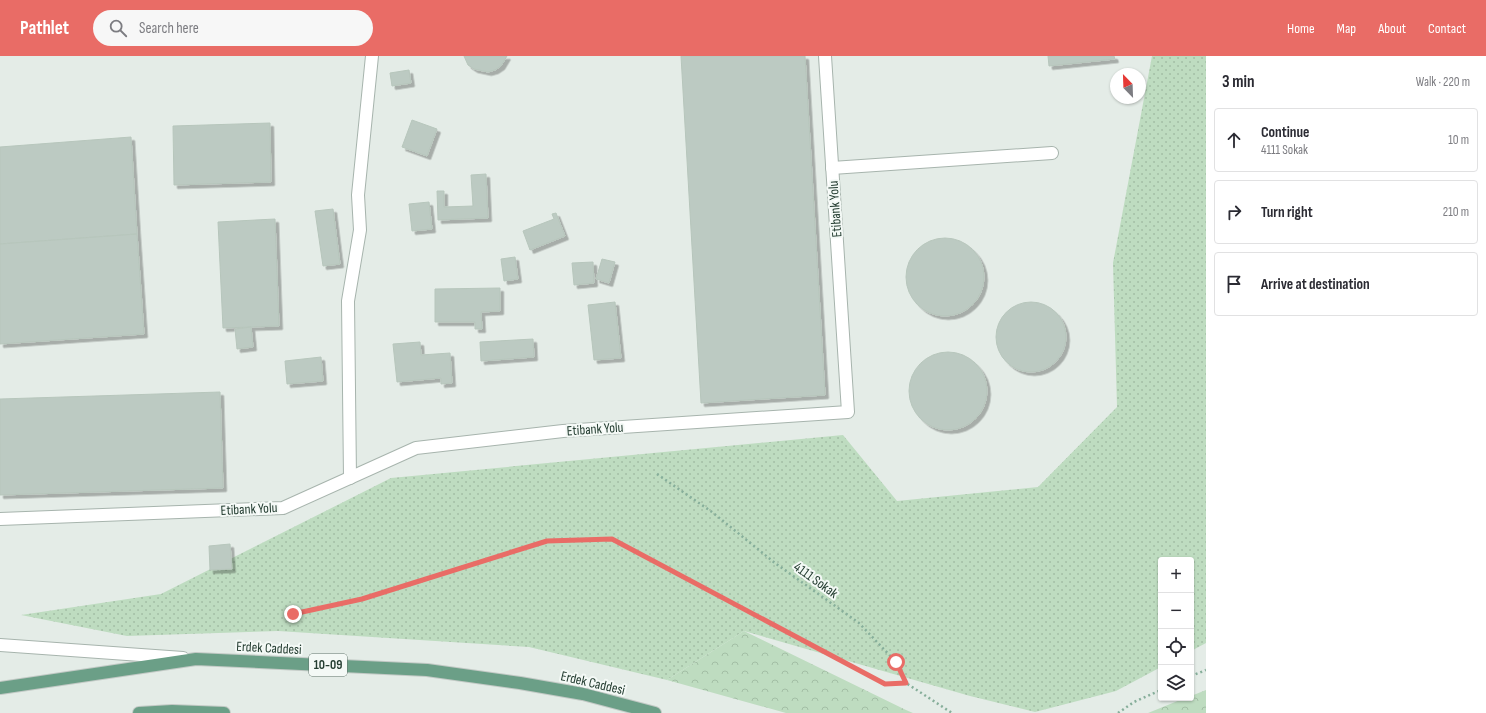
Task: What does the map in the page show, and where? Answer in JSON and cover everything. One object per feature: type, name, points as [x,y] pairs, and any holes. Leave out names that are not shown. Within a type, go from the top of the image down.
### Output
[{"type":"main road","name":"Erdek Caddesi","points":[[0,688],[196,659],[427,670],[520,683],[582,694],[655,713]]},
{"type":"main road","points":[[139,713],[172,711],[224,713]]},
{"type":"lane","points":[[350,478],[348,301],[360,230],[358,196],[372,56]]},
{"type":"lane","name":"Etibank Yolu","points":[[0,519],[283,508],[416,448],[563,431],[848,412],[825,56]]},
{"type":"lane","points":[[832,168],[1052,153]]},
{"type":"lane","points":[[0,645],[196,659]]},
{"type":"path","name":"4111 Sokak","points":[[657,474],[712,512],[775,563],[859,623],[896,662],[906,683]]},
{"type":"path","points":[[293,614],[362,599],[547,541],[612,539],[885,684],[906,683],[952,713]]},
{"type":"path","points":[[1194,675],[1206,670]]},
{"type":"path","points":[[1118,713],[1134,702],[1158,691]]},
{"type":"green space","points":[[1152,56],[1206,56],[1206,643],[1194,649],[1194,557],[1158,557],[1158,669],[1116,691],[1035,712],[970,696],[744,631],[667,680],[529,647],[278,631],[127,636],[21,615],[161,594],[391,478],[843,435],[897,501],[1038,487],[1117,407],[1113,263],[1143,104],[1146,104],[1146,88]]},
{"type":"green space","points":[[744,631],[913,713],[786,713],[667,680]]},
{"type":"green space","points":[[1206,690],[1206,713],[1148,713],[1178,701],[1194,701],[1194,695]]},
{"type":"building","points":[[464,56],[507,56],[501,66],[488,72],[474,69],[468,65]]},
{"type":"building","points":[[681,56],[805,56],[825,395],[701,403]]},
{"type":"building","points":[[1048,56],[1114,56],[1115,59],[1049,66]]},
{"type":"building","points":[[409,70],[411,83],[392,86],[390,73]]},
{"type":"building","points":[[412,120],[437,129],[427,156],[402,147]]},
{"type":"building","points":[[270,123],[271,182],[174,185],[173,126]]},
{"type":"building","points":[[131,137],[137,234],[0,244],[0,147]]},
{"type":"building","points":[[486,174],[488,218],[438,220],[437,191],[444,191],[444,207],[473,206],[471,175]]},
{"type":"building","points":[[429,202],[432,229],[412,231],[409,204]]},
{"type":"building","points":[[333,209],[340,264],[323,266],[315,211]]},
{"type":"building","points":[[556,213],[565,236],[530,250],[523,231],[554,219],[552,214]]},
{"type":"building","points":[[275,219],[279,326],[223,328],[218,222]]},
{"type":"building","points":[[137,234],[144,334],[0,344],[0,244]]},
{"type":"building","points":[[937,238],[953,238],[967,244],[978,255],[984,269],[984,285],[978,299],[967,310],[953,316],[937,316],[923,310],[912,299],[906,285],[906,269],[912,255],[923,244]]},
{"type":"building","points":[[515,257],[518,279],[504,281],[501,259]]},
{"type":"building","points":[[602,259],[615,262],[609,283],[596,279]]},
{"type":"building","points":[[593,262],[594,283],[574,285],[572,263]]},
{"type":"building","points":[[500,288],[500,311],[481,312],[482,329],[475,329],[475,322],[435,322],[435,289]]},
{"type":"building","points":[[615,302],[621,358],[594,360],[588,305]]},
{"type":"building","points":[[1031,302],[1044,305],[1056,312],[1063,324],[1066,337],[1063,350],[1056,362],[1044,369],[1031,372],[1018,369],[1006,362],[999,350],[996,337],[999,324],[1006,312],[1018,305]]},
{"type":"building","points":[[251,327],[253,347],[237,349],[235,329]]},
{"type":"building","points":[[533,339],[534,357],[481,361],[480,342]]},
{"type":"building","points":[[420,342],[421,355],[450,353],[452,383],[441,384],[441,378],[397,382],[393,344]]},
{"type":"building","points":[[940,352],[956,352],[970,358],[981,369],[987,383],[987,399],[981,413],[970,424],[956,430],[940,430],[926,424],[915,413],[909,399],[909,383],[915,369],[926,358]]},
{"type":"building","points":[[321,357],[323,381],[287,384],[285,361]]},
{"type":"building","points":[[220,392],[223,488],[0,495],[0,399]]},
{"type":"building","points":[[230,544],[232,569],[210,570],[209,546]]},
{"type":"route","points":[[293,614],[362,599],[547,541],[612,539],[885,684],[906,683],[896,662]]}]
